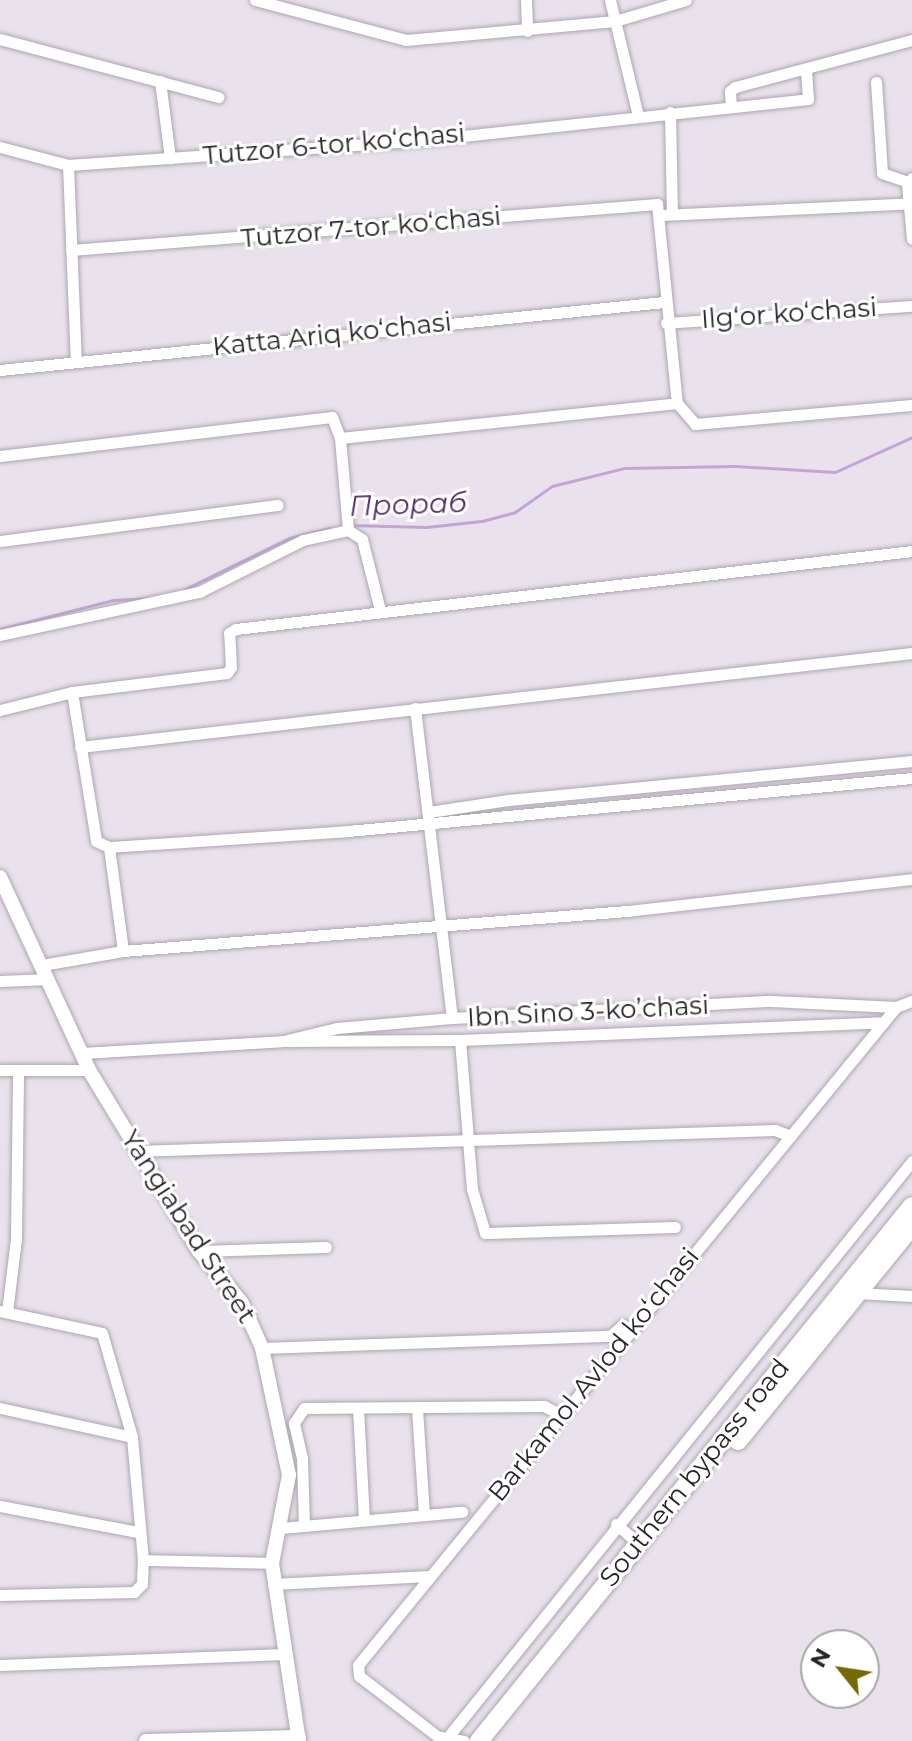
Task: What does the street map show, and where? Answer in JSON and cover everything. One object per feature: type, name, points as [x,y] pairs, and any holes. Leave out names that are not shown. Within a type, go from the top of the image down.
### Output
[{"type":"highway","name":"Southern bypass road","points":[[479,1741],[912,1206]]},
{"type":"highway","name":"Southern bypass road","points":[[494,1741],[912,1226]]},
{"type":"street","points":[[255,0],[406,40],[615,21],[686,0]]},
{"type":"street","points":[[526,0],[527,31]]},
{"type":"street","points":[[610,0],[638,116]]},
{"type":"street","points":[[0,39],[218,97]]},
{"type":"street","points":[[731,106],[730,91],[735,87],[912,40]]},
{"type":"street","name":"Tutzor 6-tor koʻchasi","points":[[0,147],[68,165],[426,140],[810,99],[806,69]]},
{"type":"street","points":[[160,81],[170,158]]},
{"type":"street","points":[[876,82],[881,171],[910,180],[912,239]]},
{"type":"street","points":[[670,112],[664,302],[677,403],[695,424],[911,405]]},
{"type":"street","points":[[68,165],[76,361]]},
{"type":"street","name":"Tutzor 7-tor koʻchasi","points":[[71,250],[362,231],[651,203],[662,208],[667,215]]},
{"type":"street","points":[[667,215],[910,203]]},
{"type":"street","name":"Katta Ariq koʻchasi","points":[[0,370],[664,302]]},
{"type":"street","name":"Ilgʻor koʻchasi","points":[[666,323],[912,306]]},
{"type":"street","points":[[340,438],[677,403]]},
{"type":"street","points":[[0,456],[327,417],[336,420],[348,526],[362,539],[380,610]]},
{"type":"street","points":[[0,541],[278,505]]},
{"type":"street","points":[[0,635],[199,592],[303,540],[348,526]]},
{"type":"street","points":[[0,710],[72,692],[227,673],[231,630],[380,610],[912,551]]},
{"type":"street","points":[[80,747],[912,653]]},
{"type":"street","points":[[72,692],[96,841],[109,847],[429,817],[912,778]]},
{"type":"street","points":[[415,708],[452,1018]]},
{"type":"street","points":[[429,817],[508,800],[912,761]]},
{"type":"street","points":[[109,847],[123,951]]},
{"type":"street","points":[[42,965],[123,951],[627,911],[912,879]]},
{"type":"street","name":"Yangiabad Street","points":[[2,885],[89,1070],[135,1151],[199,1251],[242,1303],[262,1348],[289,1475],[272,1563],[299,1739]]},
{"type":"street","points":[[0,981],[48,979]]},
{"type":"street","name":"Ibn Sino 3-koʼchasi","points":[[282,1041],[337,1028],[452,1018],[771,1001],[896,1007]]},
{"type":"street","points":[[896,1007],[912,1001]]},
{"type":"street","name":"Barkamol Avlod koʻchasi","points":[[464,1741],[437,1736],[357,1672],[429,1576],[896,1007]]},
{"type":"street","name":"Ibn Sino 3-koʼchasi","points":[[82,1053],[282,1041],[460,1040],[884,1022]]},
{"type":"street","name":"Ibn Sino 3-koʼchasi","points":[[460,1040],[466,1139],[480,1228],[490,1236],[675,1227]]},
{"type":"street","points":[[0,1070],[89,1070]]},
{"type":"street","points":[[0,1595],[134,1592],[142,1584],[143,1560],[138,1532],[132,1437],[102,1333],[4,1312],[16,1239],[18,1070]]},
{"type":"street","points":[[135,1151],[775,1130],[791,1136]]},
{"type":"street","points":[[447,1738],[616,1524],[912,1161]]},
{"type":"street","points":[[199,1251],[326,1247]]},
{"type":"street","points":[[857,1293],[912,1296]]},
{"type":"street","points":[[262,1348],[610,1336],[623,1325],[632,1330]]},
{"type":"street","points":[[304,1526],[296,1415],[304,1408],[544,1406],[562,1415]]},
{"type":"street","points":[[0,1408],[132,1437]]},
{"type":"street","points":[[358,1409],[364,1520]]},
{"type":"street","points":[[417,1409],[424,1514]]},
{"type":"street","points":[[0,1506],[138,1532]]},
{"type":"street","points":[[281,1528],[462,1512]]},
{"type":"street","points":[[616,1524],[639,1544]]},
{"type":"street","points":[[143,1560],[272,1563]]},
{"type":"street","points":[[273,1584],[429,1576]]},
{"type":"street","points":[[0,1665],[285,1654]]},
{"type":"street","points":[[146,1741],[299,1739]]},
{"type":"waterway","name":"Прораб","points":[[349,525],[426,527],[482,521],[515,512],[552,486],[624,468],[735,466],[835,472],[912,437]]},
{"type":"waterway","name":"Прораб","points":[[183,590],[289,538],[330,528]]},
{"type":"waterway","name":"Прораб","points":[[0,629],[113,600],[148,598]]}]
